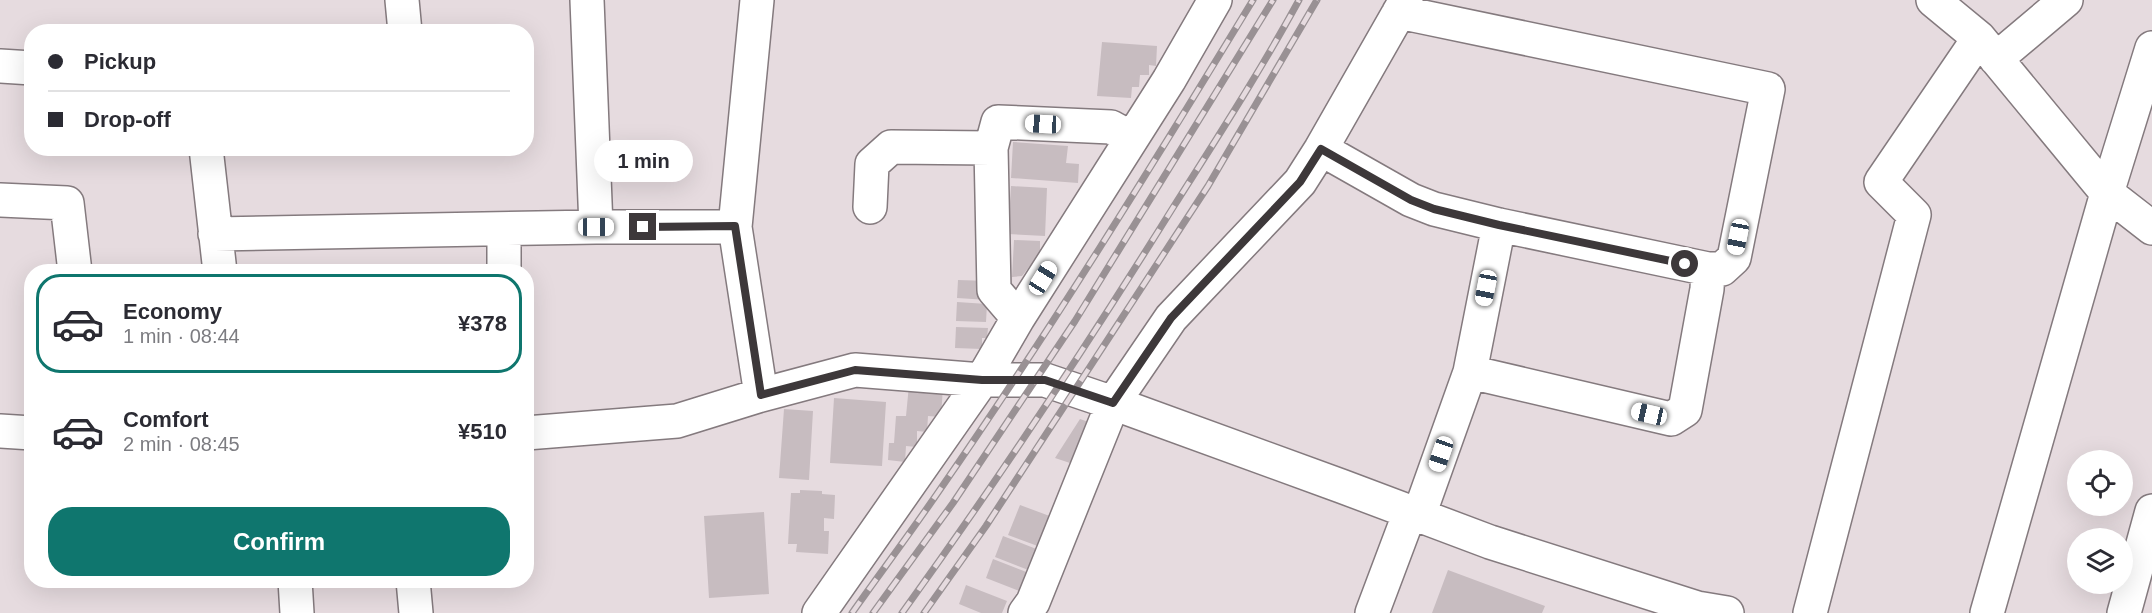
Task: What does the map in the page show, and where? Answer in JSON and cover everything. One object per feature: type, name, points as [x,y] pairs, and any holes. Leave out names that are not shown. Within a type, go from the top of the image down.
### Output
[{"type":"street","points":[[402,0],[404,24]]},
{"type":"street","points":[[587,0],[596,227]]},
{"type":"street","points":[[757,0],[735,226],[761,395]]},
{"type":"street","points":[[819,613],[982,380],[1215,0]]},
{"type":"street","points":[[1933,0],[1988,48],[2107,193],[2152,228]]},
{"type":"street","points":[[1810,613],[1914,214],[1881,182],[1988,48],[2066,0]]},
{"type":"street","points":[[1025,613],[1033,602],[1113,403],[1171,318],[1300,182],[1403,6],[1768,89],[1734,258],[1722,269],[1708,269],[1434,209],[1411,200],[1321,149]]},
{"type":"street","points":[[1987,613],[2107,193],[2152,48]]},
{"type":"street","points":[[0,66],[24,68]]},
{"type":"street","points":[[1018,318],[994,290],[991,148],[998,122],[1111,127],[1131,138]]},
{"type":"street","points":[[870,207],[872,164],[891,147],[991,148]]},
{"type":"street","points":[[207,156],[219,264]]},
{"type":"street","points":[[0,200],[67,203],[74,264]]},
{"type":"street","points":[[1372,613],[1470,372],[1499,225]]},
{"type":"street","points":[[215,234],[735,226]]},
{"type":"street","points":[[504,229],[504,264]]},
{"type":"street","points":[[1470,372],[1671,419],[1685,410],[1707,289],[1708,269]]},
{"type":"street","points":[[534,432],[677,421],[761,395],[855,370],[982,380],[1045,380],[1490,542],[1696,608],[1727,613]]},
{"type":"street","points":[[0,431],[24,432]]},
{"type":"street","points":[[2124,613],[2152,511]]},
{"type":"street","points":[[295,588],[297,613]]},
{"type":"street","points":[[414,588],[416,613]]},
{"type":"building","points":[[1102,42],[1157,46],[1156,66],[1149,65],[1149,75],[1140,75],[1139,87],[1132,87],[1131,98],[1097,96]]},
{"type":"building","points":[[1013,142],[1068,146],[1066,163],[1079,164],[1078,183],[1011,178]]},
{"type":"building","points":[[1011,186],[1047,188],[1045,236],[1008,234]]},
{"type":"building","points":[[1014,240],[1040,241],[1040,253],[1022,276],[1012,277]]},
{"type":"building","points":[[958,280],[989,281],[988,300],[957,298]]},
{"type":"building","points":[[957,302],[987,304],[986,322],[956,321]]},
{"type":"building","points":[[956,327],[988,328],[987,338],[982,338],[982,349],[955,348]]},
{"type":"building","points":[[909,385],[943,387],[941,417],[928,416],[927,432],[917,431],[917,447],[906,446],[905,462],[888,460],[889,443],[894,443],[896,416],[906,416]]},
{"type":"building","points":[[834,398],[886,402],[882,466],[830,463]]},
{"type":"building","points":[[784,409],[813,411],[809,480],[779,478]]},
{"type":"building","points":[[1080,419],[1094,424],[1076,465],[1055,458]]},
{"type":"building","points":[[800,490],[822,491],[822,494],[835,495],[834,519],[824,518],[824,531],[829,531],[828,554],[796,552],[797,544],[788,544],[791,493],[800,493]]},
{"type":"building","points":[[1020,505],[1055,518],[1043,548],[1008,535]]},
{"type":"building","points":[[764,512],[769,594],[709,598],[704,516]]},
{"type":"building","points":[[1003,536],[1039,550],[1031,571],[995,557]]},
{"type":"building","points":[[993,559],[1029,573],[1022,592],[986,578]]},
{"type":"building","points":[[1448,570],[1545,606],[1542,613],[1432,613]]},
{"type":"building","points":[[966,585],[1007,601],[1002,613],[981,613],[959,604]]},
{"type":"railway","points":[[852,613],[1021,370],[1139,186],[1253,0]]},
{"type":"railway","points":[[873,613],[953,503],[1075,321],[1273,0]]},
{"type":"railway","points":[[902,613],[1008,462],[1109,309],[1238,104],[1299,0]]},
{"type":"railway","points":[[924,613],[986,526],[1208,186],[1317,0]]},
{"type":"route","points":[[643,227],[735,226],[761,395],[855,370],[982,380],[1045,380],[1113,403],[1171,318],[1300,182],[1321,149],[1411,200],[1434,209],[1685,264]]}]
